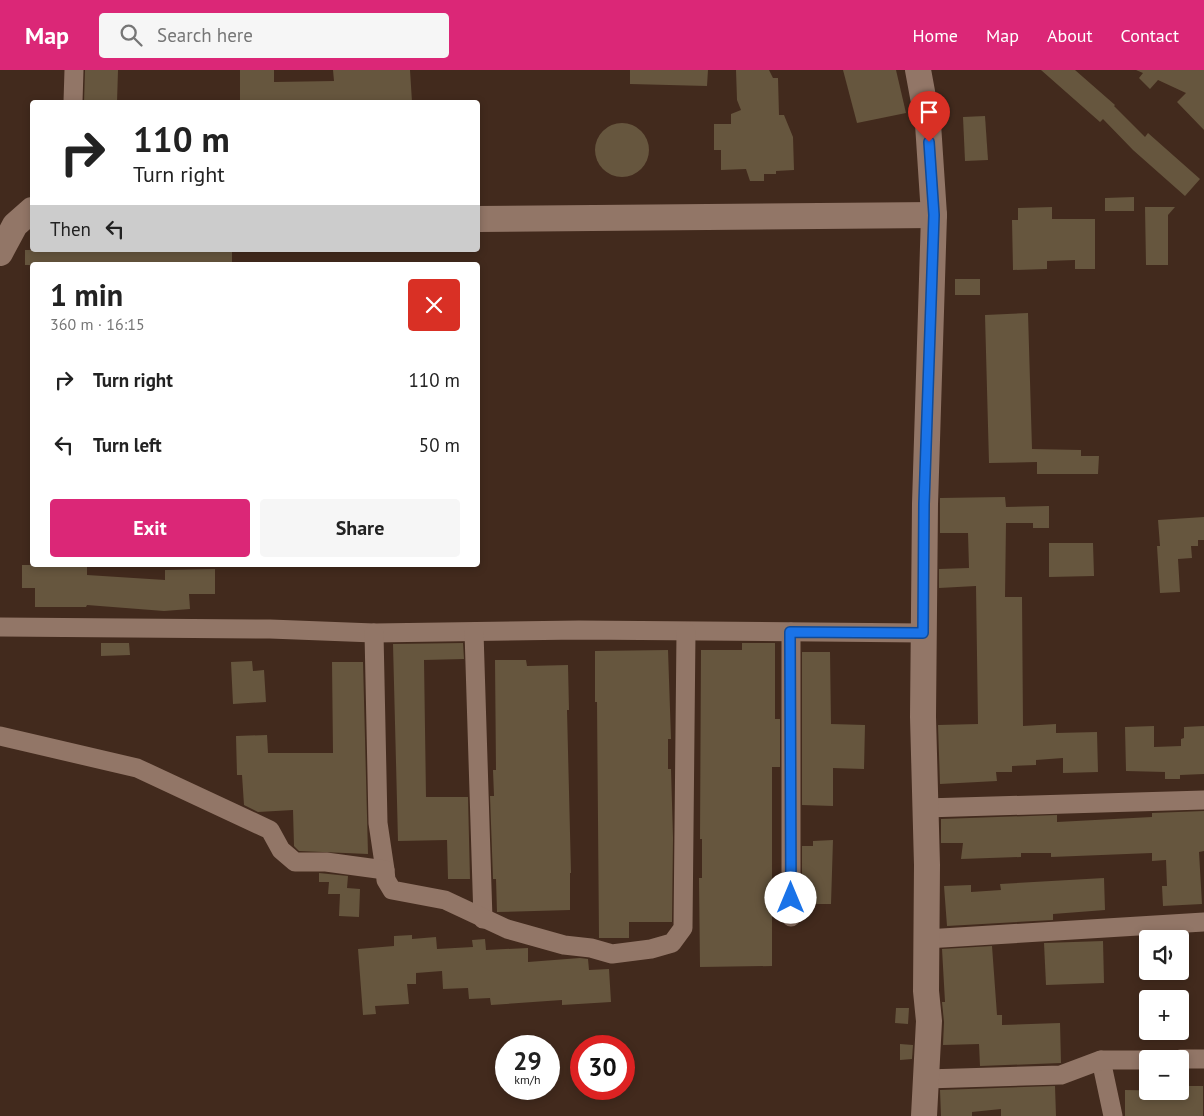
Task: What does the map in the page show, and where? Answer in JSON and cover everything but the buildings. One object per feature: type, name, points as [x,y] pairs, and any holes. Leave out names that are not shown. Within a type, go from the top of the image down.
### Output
[{"type":"street","points":[[73,100],[74,70]]},
{"type":"street","points":[[918,70],[928,124],[934,215],[924,504],[923,633],[926,808],[926,991],[929,1021],[924,1116]]},
{"type":"street","points":[[0,254],[15,226],[30,212]]},
{"type":"street","points":[[480,219],[934,215]]},
{"type":"street","points":[[0,627],[270,629],[374,633],[579,630],[923,633]]},
{"type":"street","points":[[474,632],[483,919]]},
{"type":"street","points":[[374,633],[378,823],[386,880],[392,890],[446,900],[507,929],[564,945],[591,948],[612,954],[651,949],[672,943],[683,928],[686,632]]},
{"type":"street","points":[[790,632],[791,918]]},
{"type":"street","points":[[0,736],[137,768],[270,830],[281,850],[295,862],[326,862],[385,870]]},
{"type":"street","points":[[926,808],[1204,800]]},
{"type":"street","points":[[926,939],[1204,922]]},
{"type":"street","points":[[1189,1059],[1204,1059]]},
{"type":"street","points":[[926,1079],[1061,1076],[1101,1060],[1139,1060]]},
{"type":"street","points":[[1101,1060],[1113,1116]]},
{"type":"route","points":[[791,898],[790,632],[923,633],[924,504],[934,215],[929,142]]}]
